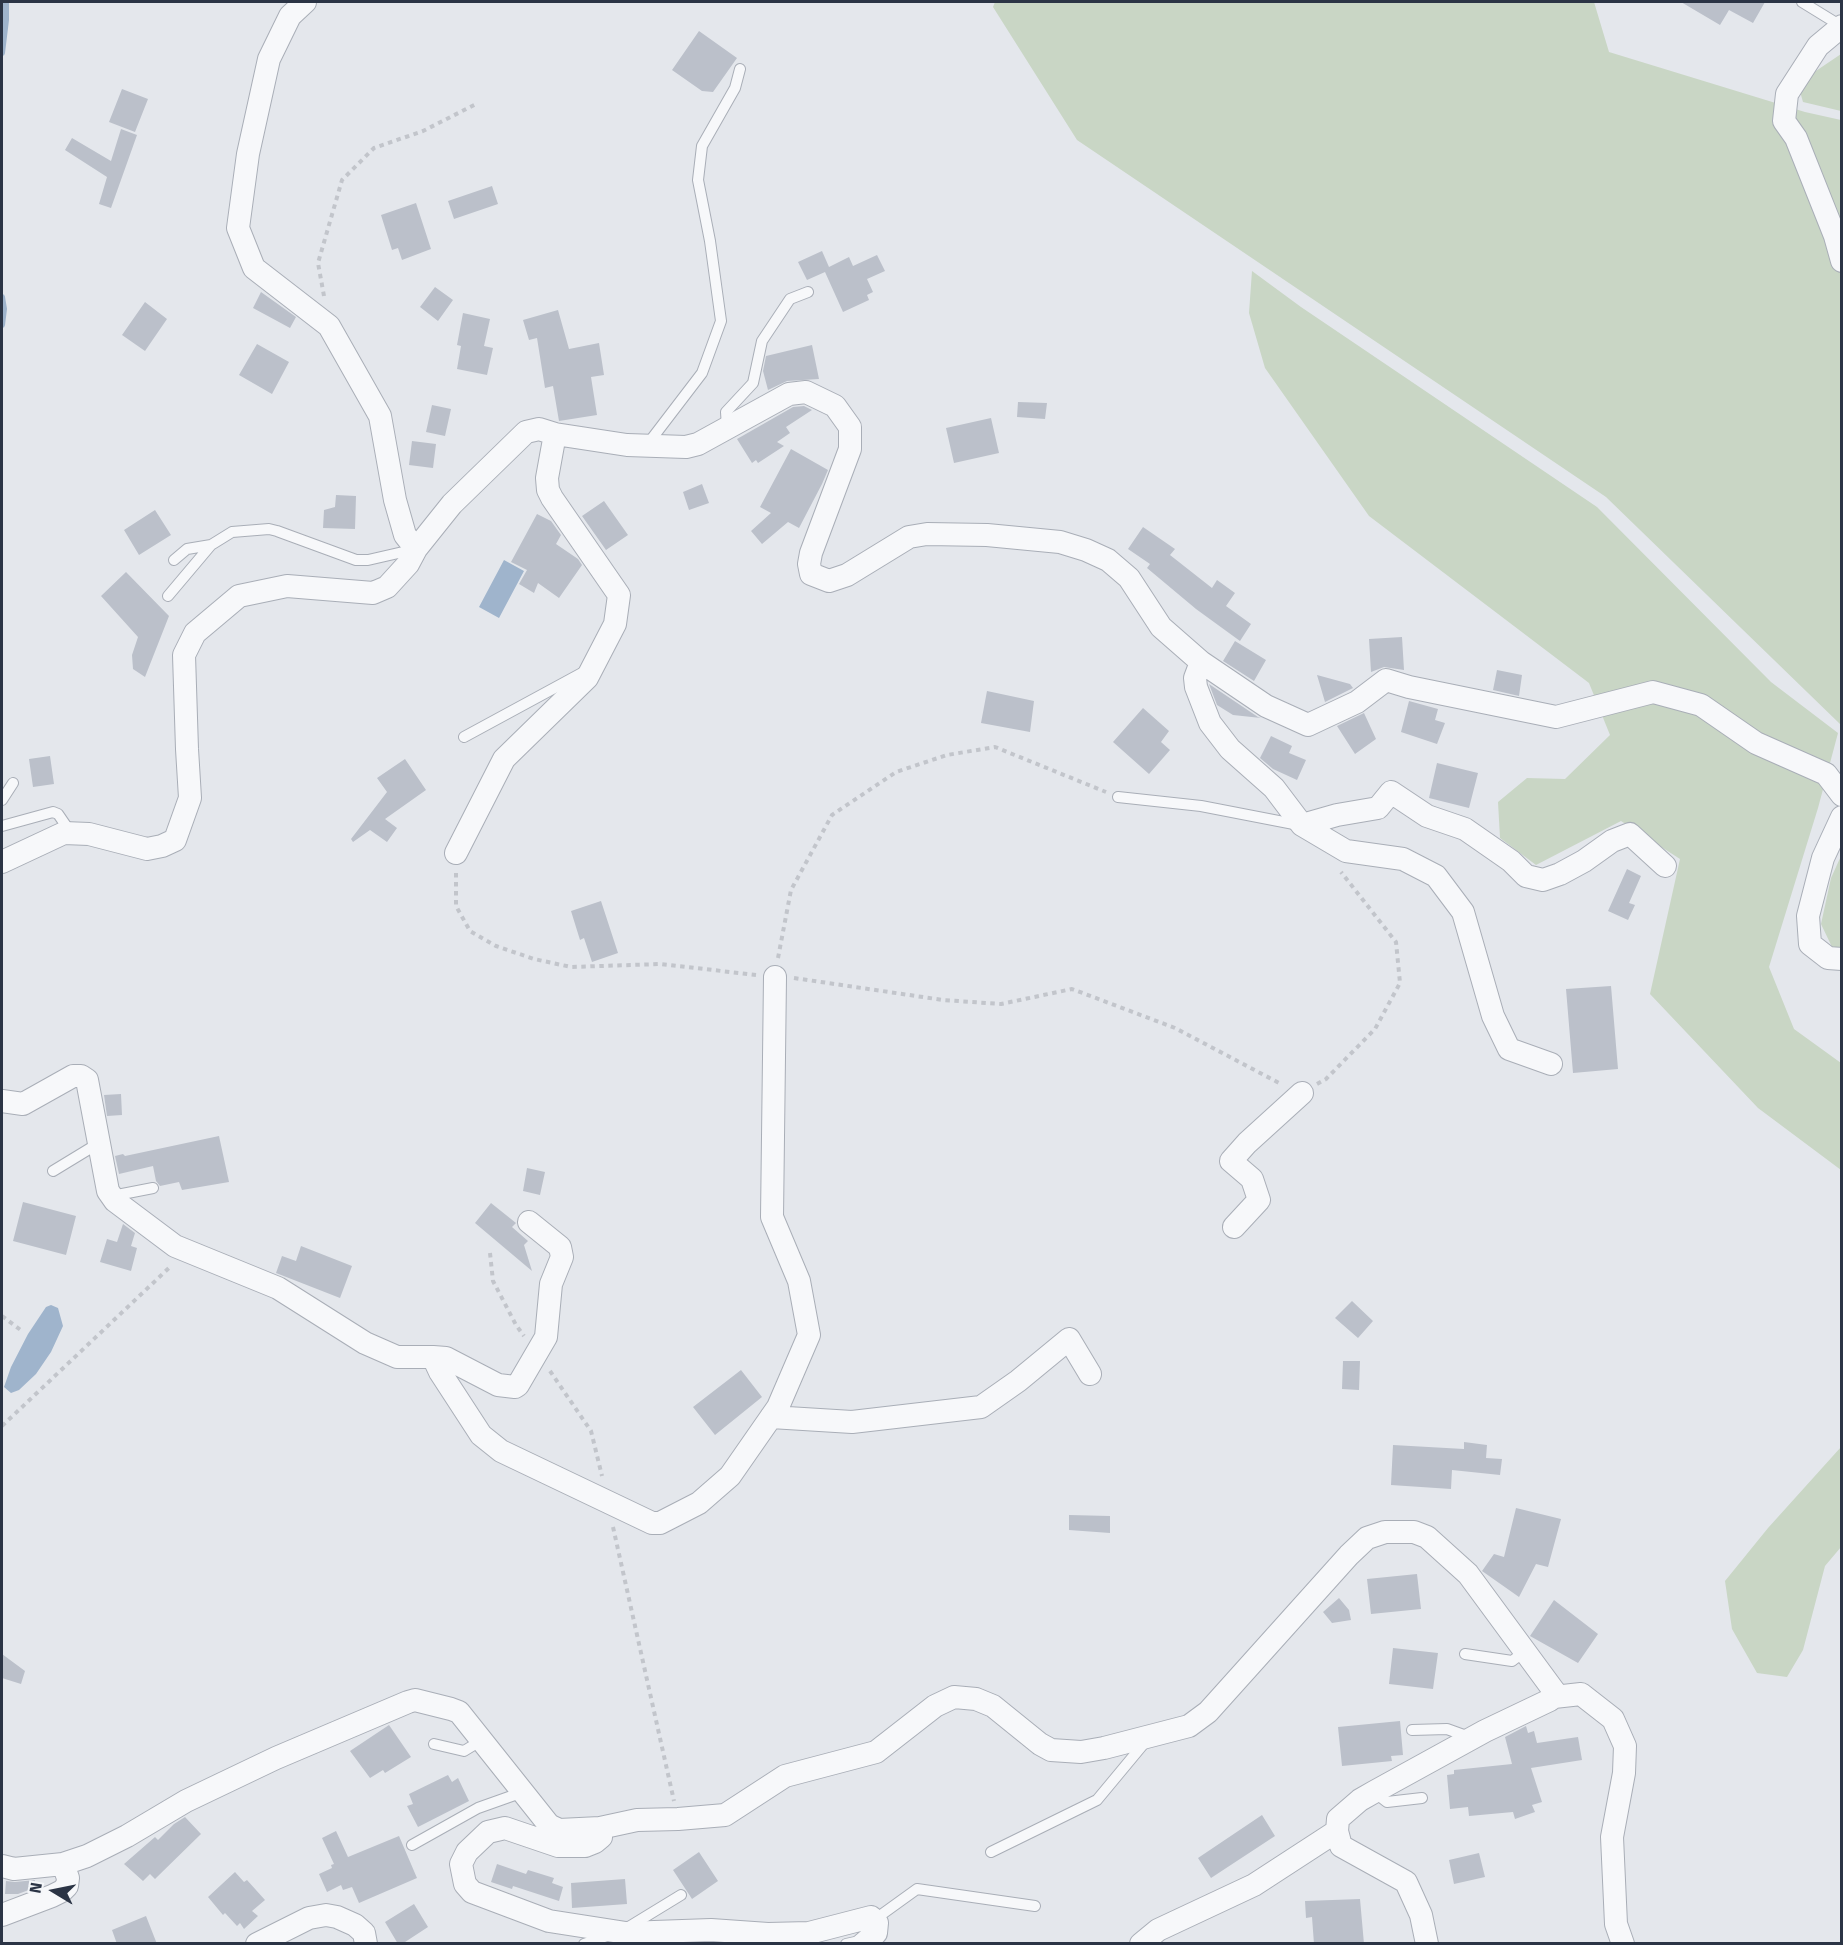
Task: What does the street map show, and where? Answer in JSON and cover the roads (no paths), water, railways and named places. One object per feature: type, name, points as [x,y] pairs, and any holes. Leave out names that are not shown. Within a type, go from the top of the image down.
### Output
[{"type":"street","points":[[305,2],[290,16],[269,59],[248,154],[238,228],[255,268],[329,326],[380,416],[395,500],[405,535],[416,549]]},
{"type":"street","points":[[1841,26],[1818,46],[1787,94],[1784,121],[1800,149],[1835,236],[1842,261]]},
{"type":"street","points":[[2,862],[64,833],[89,834],[147,849],[175,840],[190,798],[184,655],[195,633],[239,596],[287,586],[373,592],[387,587],[408,564],[416,549],[452,504],[526,432],[539,429],[555,434],[627,445],[686,447],[698,444],[789,394],[806,392],[835,406],[850,427],[850,449],[811,553],[809,564],[812,574],[829,581],[847,575],[909,537],[927,534],[987,535],[1060,542],[1108,560],[1129,579],[1161,627],[1201,662],[1266,706],[1308,725],[1357,702],[1386,680],[1409,687],[1556,717],[1653,692],[1701,705],[1756,743],[1826,774],[1842,795]]},
{"type":"street","points":[[456,853],[504,759],[587,678],[615,624],[619,610],[619,595],[548,490],[547,478],[555,434]]},
{"type":"street","points":[[1201,662],[1195,678],[1196,687],[1210,723],[1237,756],[1274,788],[1302,825],[1346,851],[1403,859],[1436,876],[1463,912],[1493,1016],[1509,1049],[1551,1064]]},
{"type":"street","points":[[1302,825],[1337,815],[1378,808],[1391,792],[1426,816],[1465,829],[1511,861],[1526,876],[1543,880],[1560,874],[1612,842],[1630,834],[1665,866]]},
{"type":"street","points":[[1842,817],[1822,858],[1808,916],[1810,944],[1828,958],[1842,959]]},
{"type":"street","points":[[433,1357],[440,1372],[481,1435],[501,1451],[652,1523],[660,1523],[699,1503],[730,1476],[778,1407],[809,1335],[799,1281],[772,1217],[775,977]]},
{"type":"street","points":[[2,1101],[23,1104],[72,1076],[81,1076],[87,1080],[108,1191],[115,1201],[175,1246],[278,1288],[365,1343],[397,1357],[446,1358],[498,1385],[515,1387],[546,1337],[551,1284],[562,1257],[560,1247],[529,1222]]},
{"type":"street","points":[[1234,1227],[1259,1200],[1252,1179],[1231,1161],[1247,1143],[1302,1093]]},
{"type":"street","points":[[771,1417],[852,1422],[981,1407],[1018,1381],[1069,1339],[1090,1374]]},
{"type":"street","points":[[2,1866],[14,1869],[63,1864],[87,1856],[127,1836],[186,1801],[276,1758],[416,1700],[459,1712],[549,1826],[559,1830],[600,1828],[637,1820],[725,1815],[786,1776],[876,1752],[935,1706],[954,1698],[976,1699],[993,1706],[1040,1744],[1051,1750],[1081,1752],[1150,1736],[1189,1726],[1208,1712],[1349,1555],[1367,1538],[1385,1532],[1414,1532],[1427,1538],[1468,1574],[1554,1691],[1554,1696]]},
{"type":"street","points":[[1427,1944],[1421,1915],[1406,1882],[1341,1846],[1337,1831],[1338,1819],[1360,1800],[1472,1738],[1554,1696],[1581,1694],[1613,1719],[1625,1746],[1624,1773],[1612,1837],[1616,1924],[1623,1944]]},
{"type":"street","points":[[600,1828],[601,1837],[585,1846],[558,1846],[505,1828],[488,1832],[466,1852],[461,1864],[465,1884],[472,1892],[549,1921],[622,1932],[711,1930],[768,1934],[809,1933],[871,1917],[863,1937]]},
{"type":"street","points":[[1141,1944],[1158,1930],[1254,1884],[1337,1831]]},
{"type":"street","points":[[2,1915],[52,1896],[67,1886],[68,1878],[63,1864]]},
{"type":"street","points":[[256,1944],[309,1918],[326,1915],[355,1925],[364,1933],[366,1944]]},
{"type":"lane","points":[[1802,2],[1841,26]]},
{"type":"lane","points":[[646,446],[702,373],[721,321],[710,241],[698,180],[702,146],[735,87],[740,69]]},
{"type":"lane","points":[[727,427],[726,412],[753,383],[762,341],[790,299],[808,292]]},
{"type":"lane","points":[[168,596],[211,545],[232,532],[269,530],[356,561],[368,561],[416,549]]},
{"type":"lane","points":[[174,560],[187,549],[211,545]]},
{"type":"lane","points":[[464,737],[593,667]]},
{"type":"lane","points":[[2,800],[13,783]]},
{"type":"lane","points":[[1118,797],[1201,806],[1302,825]]},
{"type":"lane","points":[[2,826],[53,813],[58,814],[72,833]]},
{"type":"lane","points":[[53,1172],[99,1143]]},
{"type":"lane","points":[[111,1196],[153,1188]]},
{"type":"lane","points":[[1465,1654],[1512,1661],[1524,1652]]},
{"type":"lane","points":[[1412,1730],[1447,1729],[1472,1738]]},
{"type":"lane","points":[[991,1852],[1097,1800],[1150,1736]]},
{"type":"lane","points":[[434,1744],[464,1751],[483,1740]]},
{"type":"lane","points":[[412,1845],[478,1808],[523,1792]]},
{"type":"lane","points":[[1374,1792],[1387,1802],[1422,1798]]},
{"type":"lane","points":[[863,1937],[917,1889],[1035,1906]]},
{"type":"lane","points":[[584,1944],[622,1932],[681,1895]]},
{"type":"lane","points":[[2,1902],[30,1904]]},
{"type":"water","points":[[504,560],[524,571],[499,618],[479,607]]},
{"type":"water","points":[[51,1305],[58,1308],[63,1326],[51,1352],[36,1374],[19,1390],[11,1393],[4,1387],[11,1367],[28,1334],[46,1307]]},
{"type":"waterway","points":[[2,53],[6,2]]},
{"type":"waterway","points":[[2,297],[4,309],[2,325]]}]
